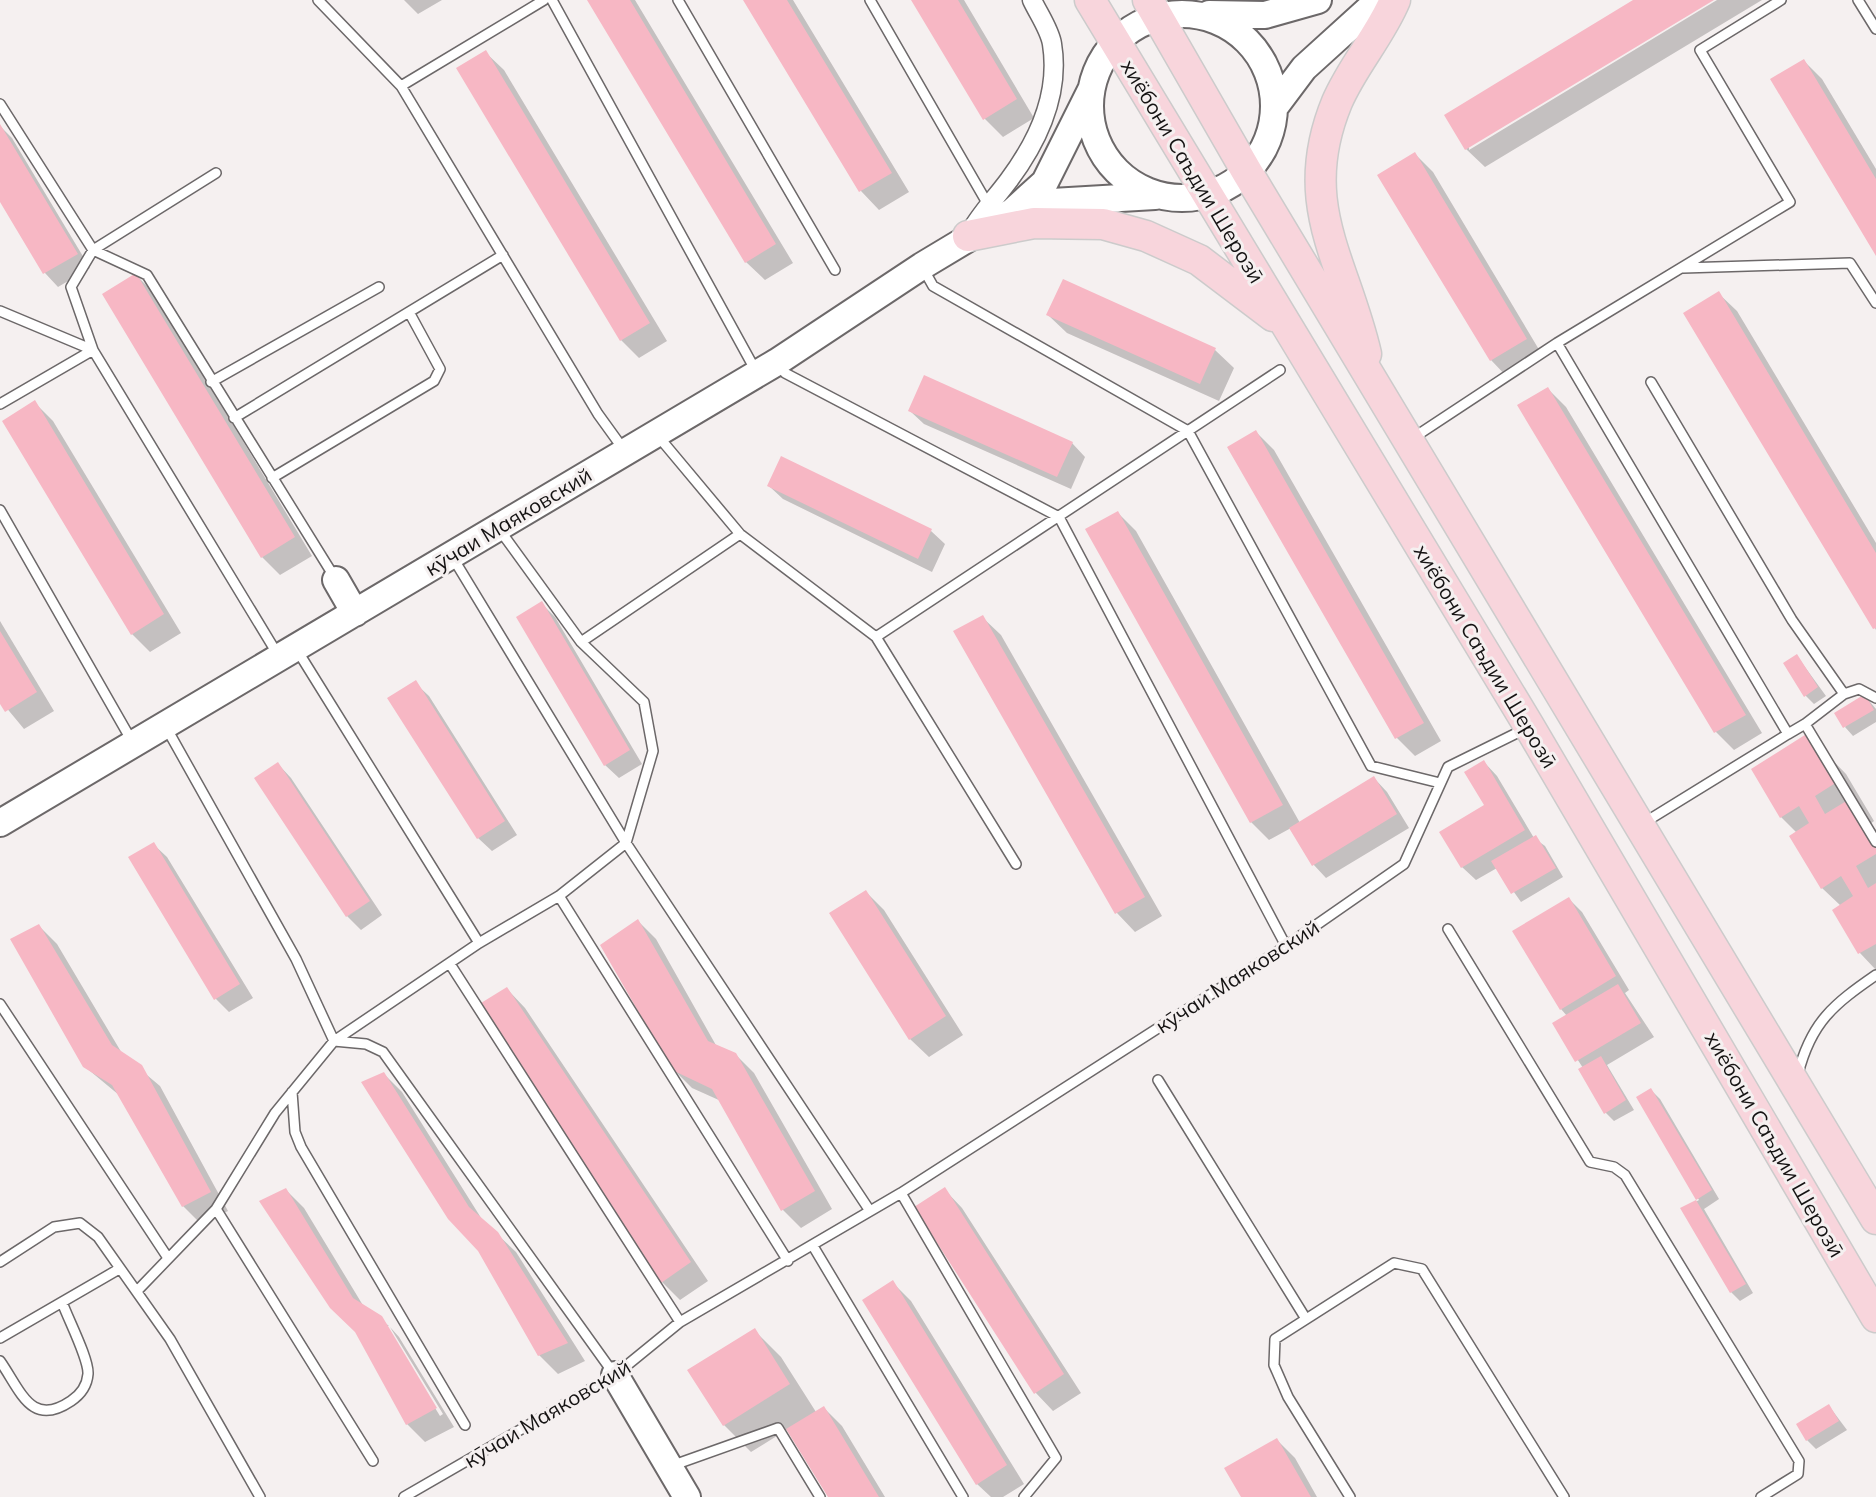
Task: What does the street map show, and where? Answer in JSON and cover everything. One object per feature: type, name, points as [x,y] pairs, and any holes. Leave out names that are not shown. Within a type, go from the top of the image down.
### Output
[{"type":"main road","name":"хиёбони Саъдии Шерозӣ","points":[[1090,0],[1529,726],[1876,1317]]},
{"type":"main road","points":[[1371,379],[1357,314],[1327,235],[1319,196],[1324,145],[1338,102],[1362,56],[1384,25],[1395,0]]},
{"type":"main road","points":[[1152,8],[1247,172],[1876,1219]]},
{"type":"main road","points":[[968,236],[1034,223],[1103,224],[1146,236],[1199,260],[1286,326]]},
{"type":"street","points":[[999,212],[1010,178],[1040,129],[1053,83],[1052,42],[1032,0]]},
{"type":"street","name":"кӯчаи Маяковский","points":[[2,817],[288,654],[767,367],[968,236],[1045,182],[1091,90],[1099,63],[1116,41],[1152,8],[1195,14],[1265,15],[1318,0]]},
{"type":"street","name":"кӯчаи Маяковский","points":[[1274,108],[1304,68],[1379,0]]},
{"type":"street","name":"кӯчаи Маяковский","points":[[999,212],[1052,202],[1160,195],[1183,198],[1207,195],[1228,186],[1247,172],[1261,153],[1270,131],[1274,108],[1271,82],[1260,57],[1243,37],[1221,22],[1195,14]]},
{"type":"street","name":"кӯчаи Маяковский","points":[[1091,90],[1090,117],[1098,144],[1105,156],[1113,167],[1134,185],[1160,195]]},
{"type":"street","points":[[336,580],[355,613]]},
{"type":"street","points":[[615,1375],[687,1497]]},
{"type":"lane","points":[[318,0],[401,86],[598,414],[625,451]]},
{"type":"lane","points":[[401,86],[544,0]]},
{"type":"lane","points":[[552,0],[767,367],[785,373],[1059,517],[1286,946]]},
{"type":"lane","points":[[678,0],[835,270]]},
{"type":"lane","points":[[870,0],[999,212]]},
{"type":"lane","points":[[1409,440],[1558,343],[1790,202],[1700,50],[1781,0]]},
{"type":"lane","points":[[1858,0],[1876,29]]},
{"type":"lane","points":[[0,104],[93,250],[147,275],[336,580]]},
{"type":"lane","points":[[216,173],[93,250],[71,287],[93,351],[288,654],[479,943]]},
{"type":"lane","points":[[234,418],[503,255]]},
{"type":"lane","points":[[1681,268],[1850,263],[1876,303]]},
{"type":"lane","points":[[922,266],[933,286],[1188,432],[1371,766],[1440,783]]},
{"type":"lane","points":[[211,382],[379,288]]},
{"type":"lane","points":[[0,310],[93,351]]},
{"type":"lane","points":[[272,478],[434,381],[440,369],[409,312]]},
{"type":"lane","points":[[1558,343],[1788,734]]},
{"type":"lane","points":[[0,404],[93,351]]},
{"type":"lane","points":[[876,637],[1280,369]]},
{"type":"lane","points":[[1651,382],[1791,620],[1844,694]]},
{"type":"lane","points":[[656,434],[740,534],[876,637],[1016,864]]},
{"type":"lane","points":[[0,510],[133,743]]},
{"type":"lane","points":[[137,1291],[216,1209],[275,1113],[334,1041],[479,943],[559,896],[626,843],[653,751],[644,702],[581,642],[498,527]]},
{"type":"lane","points":[[581,642],[740,534]]},
{"type":"lane","points":[[452,555],[626,843],[870,1211]]},
{"type":"lane","points":[[1641,825],[1805,724],[1844,694],[1859,689],[1876,698]]},
{"type":"lane","points":[[1805,724],[1876,842]]},
{"type":"lane","points":[[165,725],[296,959],[334,1041]]},
{"type":"lane","name":"кӯчаи Маяковский","points":[[404,1497],[615,1375],[680,1322],[901,1193],[1286,946],[1404,864],[1448,767],[1507,741],[1529,726]]},
{"type":"lane","points":[[559,896],[788,1261]]},
{"type":"lane","points":[[1448,929],[1590,1162],[1614,1167],[1625,1175],[1799,1461],[1798,1474],[1762,1497]]},
{"type":"lane","points":[[450,964],[680,1322]]},
{"type":"lane","points":[[1795,1084],[1803,1052],[1817,1024],[1841,999],[1876,975]]},
{"type":"lane","points":[[0,1004],[168,1258]]},
{"type":"lane","points":[[334,1041],[366,1044],[383,1052],[615,1375]]},
{"type":"lane","points":[[1158,1080],[1306,1319]]},
{"type":"lane","points":[[292,1092],[295,1132],[301,1147],[465,1425]]},
{"type":"lane","points":[[901,1193],[1056,1458],[1024,1497]]},
{"type":"lane","points":[[216,1209],[373,1461]]},
{"type":"lane","points":[[0,1262],[54,1227],[80,1223],[98,1237],[170,1339],[260,1497]]},
{"type":"lane","points":[[813,1246],[963,1497]]},
{"type":"lane","points":[[1350,1497],[1288,1397],[1274,1364],[1275,1339],[1394,1263],[1422,1269],[1564,1497]]},
{"type":"lane","points":[[0,1338],[120,1269]]},
{"type":"lane","points":[[0,1361],[27,1400],[40,1412],[54,1412],[76,1398],[86,1386],[89,1371],[62,1302]]},
{"type":"lane","points":[[669,1467],[778,1428],[820,1497]]},
{"type":"building","points":[[587,0],[630,0],[776,244],[745,263]]},
{"type":"building","points":[[743,0],[787,0],[892,173],[859,192]]},
{"type":"building","points":[[911,0],[958,0],[1017,99],[983,120]]},
{"type":"building","points":[[1633,0],[1714,0],[1465,150],[1444,115]]},
{"type":"building","points":[[486,50],[650,323],[620,341],[456,68]]},
{"type":"building","points":[[1804,59],[1876,179],[1876,256],[1770,79]]},
{"type":"building","points":[[0,124],[78,254],[43,274],[0,202]]},
{"type":"building","points":[[1415,152],[1527,339],[1490,361],[1377,175]]},
{"type":"building","points":[[136,273],[295,537],[261,558],[102,294]]},
{"type":"building","points":[[1063,279],[1216,348],[1200,384],[1046,315]]},
{"type":"building","points":[[1719,291],[1876,553],[1876,628],[1873,629],[1683,313]]},
{"type":"building","points":[[924,375],[1073,442],[1057,477],[908,411]]},
{"type":"building","points":[[1548,387],[1746,715],[1714,733],[1517,405]]},
{"type":"building","points":[[35,400],[164,614],[131,635],[2,421]]},
{"type":"building","points":[[1256,430],[1424,723],[1395,739],[1227,447]]},
{"type":"building","points":[[781,456],[932,529],[918,559],[767,486]]},
{"type":"building","points":[[1118,511],[1283,805],[1250,823],[1085,529]]},
{"type":"building","points":[[542,601],[630,750],[604,766],[516,617]]},
{"type":"building","points":[[983,615],[1145,897],[1115,914],[953,631]]},
{"type":"building","points":[[0,631],[37,692],[5,712],[0,704]]},
{"type":"building","points":[[1797,654],[1818,687],[1804,697],[1783,663]]},
{"type":"building","points":[[416,680],[505,821],[477,839],[387,698]]},
{"type":"building","points":[[1865,694],[1874,710],[1843,728],[1834,713]]},
{"type":"building","points":[[1808,733],[1837,782],[1815,796],[1825,814],[1848,800],[1876,846],[1876,854],[1856,866],[1868,888],[1876,883],[1876,944],[1858,954],[1832,910],[1853,896],[1841,876],[1821,889],[1789,836],[1809,823],[1799,806],[1780,818],[1751,769]]},
{"type":"building","points":[[1484,760],[1525,830],[1461,868],[1439,832],[1484,805],[1464,772]]},
{"type":"building","points":[[278,762],[370,901],[346,917],[254,778]]},
{"type":"building","points":[[1374,776],[1397,814],[1312,866],[1289,828]]},
{"type":"building","points":[[1536,835],[1556,868],[1511,894],[1491,861]]},
{"type":"building","points":[[154,842],[240,984],[214,1000],[128,857]]},
{"type":"building","points":[[866,890],[946,1016],[909,1040],[829,913]]},
{"type":"building","points":[[1569,897],[1616,976],[1560,1010],[1512,931]]},
{"type":"building","points":[[638,919],[708,1041],[736,1053],[815,1191],[781,1211],[712,1089],[672,1070],[600,945]]},
{"type":"building","points":[[39,924],[112,1045],[142,1065],[211,1192],[182,1207],[112,1085],[83,1067],[10,939]]},
{"type":"building","points":[[1618,984],[1641,1023],[1575,1062],[1552,1023]]},
{"type":"building","points":[[507,987],[691,1262],[661,1283],[558,1131],[481,1003]]},
{"type":"building","points":[[1601,1056],[1626,1100],[1604,1114],[1578,1069]]},
{"type":"building","points":[[384,1072],[469,1207],[498,1232],[568,1343],[538,1356],[478,1251],[448,1219],[361,1082]]},
{"type":"building","points":[[1651,1088],[1712,1190],[1696,1200],[1636,1097]]},
{"type":"building","points":[[945,1187],[1064,1374],[1034,1394],[914,1207]]},
{"type":"building","points":[[286,1188],[353,1298],[382,1316],[437,1408],[406,1425],[355,1332],[330,1308],[259,1201]]},
{"type":"building","points":[[1696,1200],[1746,1284],[1730,1293],[1680,1208]]},
{"type":"building","points":[[893,1280],[1007,1465],[976,1485],[862,1300]]},
{"type":"building","points":[[755,1328],[790,1384],[723,1426],[687,1370]]},
{"type":"building","points":[[1829,1404],[1839,1421],[1806,1441],[1796,1424]]},
{"type":"building","points":[[824,1406],[879,1497],[828,1497],[786,1429]]},
{"type":"building","points":[[1277,1438],[1311,1497],[1241,1497],[1224,1468]]}]
